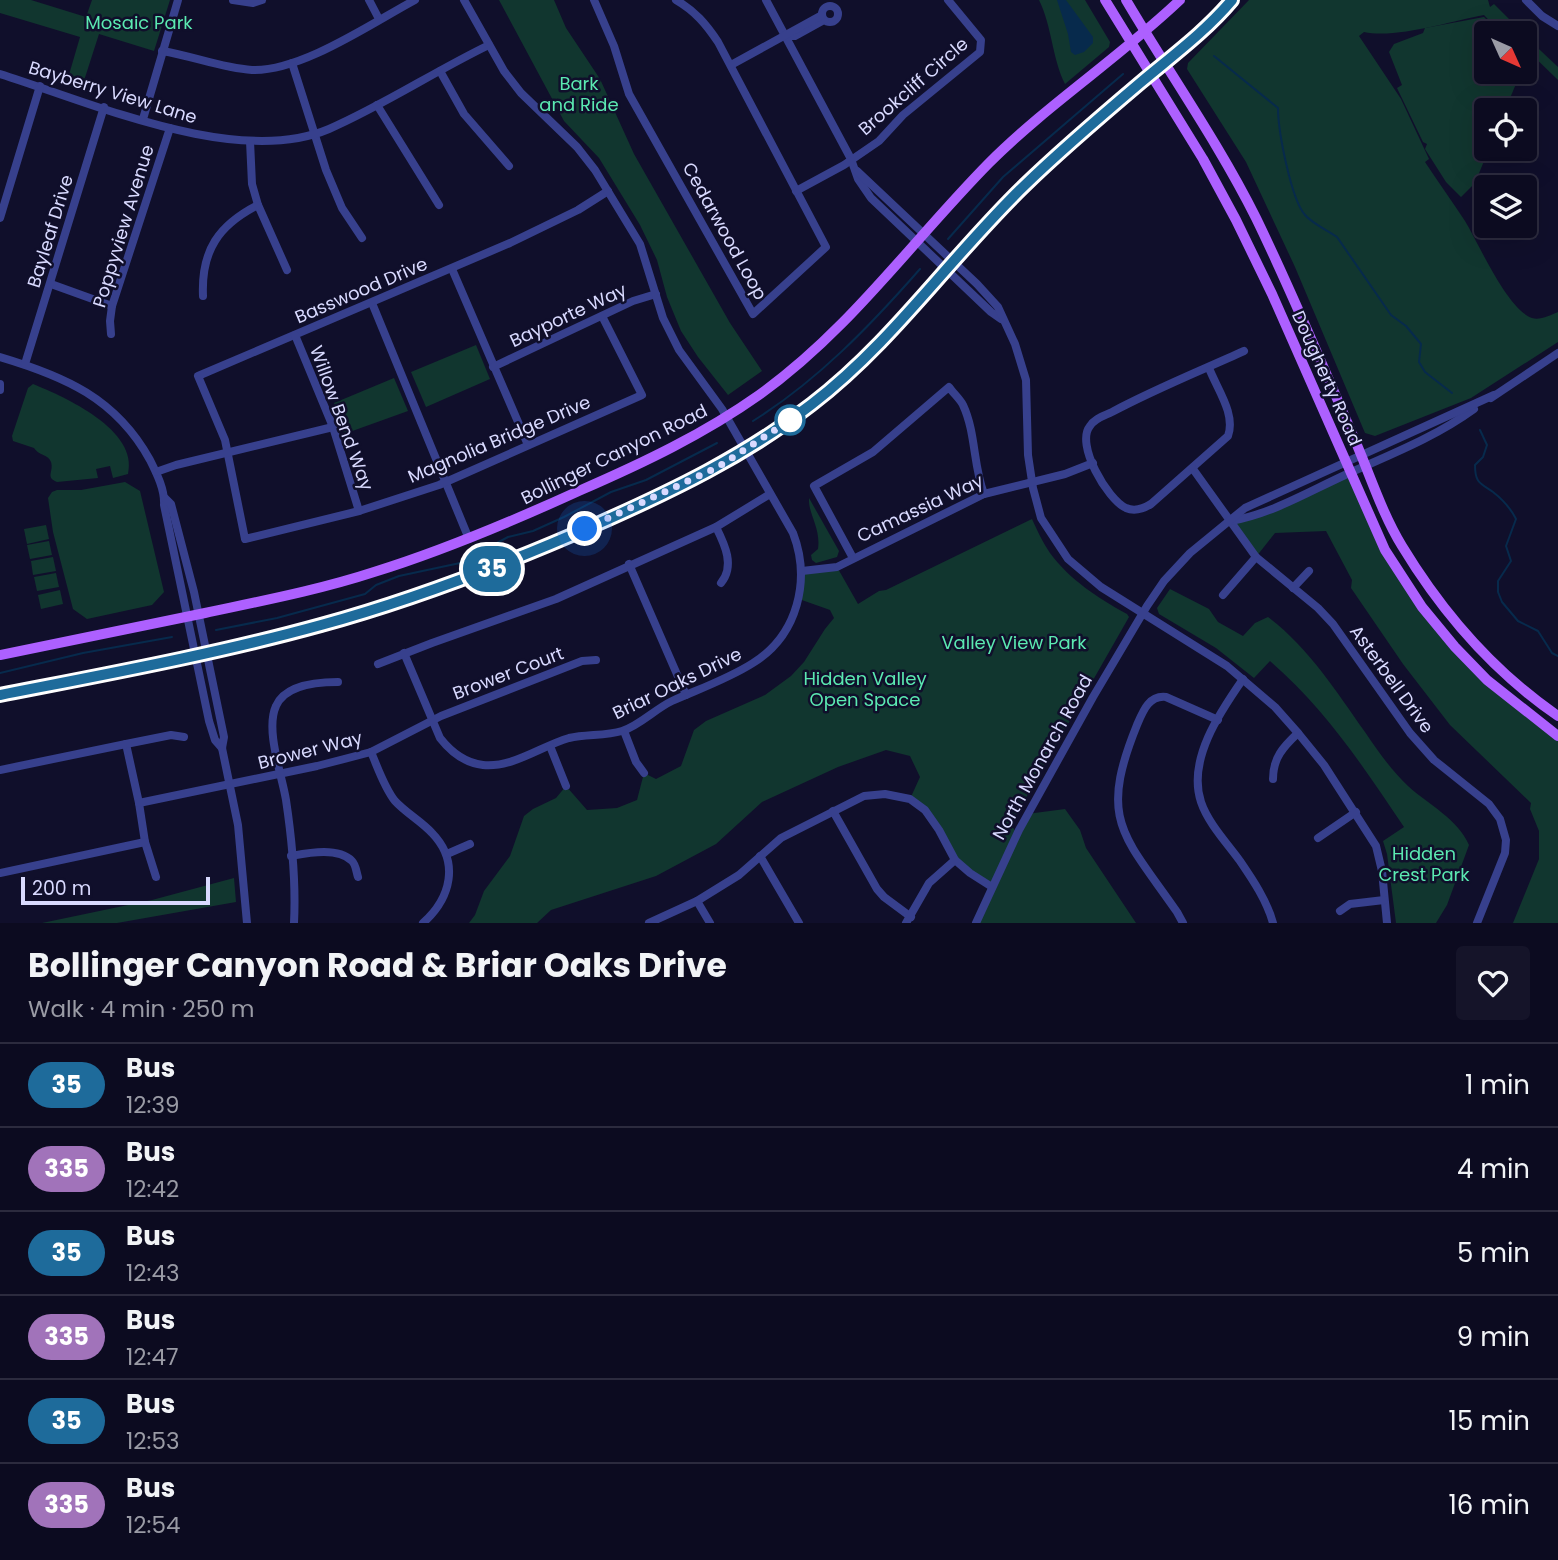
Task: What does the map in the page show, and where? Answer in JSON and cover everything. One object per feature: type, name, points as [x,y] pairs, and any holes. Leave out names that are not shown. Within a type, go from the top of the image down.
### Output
[{"type":"main road","name":"Dougherty Road","points":[[1105,0],[1203,159],[1236,220],[1272,294],[1385,550],[1422,607],[1455,648],[1487,680],[1558,736]]},
{"type":"main road","name":"Dougherty Road","points":[[1126,0],[1220,149],[1254,215],[1290,289],[1401,544],[1436,597],[1469,638],[1500,669],[1558,716]]},
{"type":"main road","name":"Bollinger Canyon Road","points":[[0,655],[186,617],[364,575],[469,538],[620,473],[693,437],[790,372],[817,349],[860,307],[991,162],[1180,0]]},
{"type":"main road","points":[[0,695],[206,653],[333,621],[413,597],[488,570],[666,493],[745,451],[842,379],[898,324],[949,265],[1033,177],[1165,63],[1232,0]]},
{"type":"street","points":[[143,120],[178,0]]},
{"type":"street","points":[[233,0],[253,3],[262,0]]},
{"type":"street","points":[[369,0],[379,19]]},
{"type":"street","points":[[162,51],[223,67],[271,69],[322,50],[415,0]]},
{"type":"street","name":"Briar Oaks Drive","points":[[404,653],[432,720],[447,747],[466,761],[477,764],[503,764],[570,738],[624,731],[657,708],[755,662],[779,640],[795,611],[800,593],[800,551],[793,533],[726,417],[679,350],[663,318],[640,244],[595,170],[577,147],[521,93],[489,45],[464,0]]},
{"type":"street","name":"Cedarwood Loop","points":[[594,0],[614,46],[629,94],[753,314],[826,247],[731,65],[704,21],[676,0]]},
{"type":"street","points":[[766,0],[857,171],[949,265],[990,312],[1001,319],[1014,344],[1026,380],[1028,455],[1041,518],[1068,559],[1101,587],[1208,653],[1243,679],[1275,707],[1298,733],[1356,812],[1380,856],[1387,923]]},
{"type":"street","name":"Brookcliff Circle","points":[[796,191],[879,141],[903,115],[980,52],[981,40],[948,0]]},
{"type":"street","points":[[1526,0],[1542,16],[1557,22]]},
{"type":"street","points":[[731,65],[786,36],[792,30],[823,18],[831,22],[837,16],[829,3],[824,9],[823,18]]},
{"type":"street","name":"Bayberry View Lane","points":[[0,74],[170,128],[250,141],[293,138],[327,130],[489,45]]},
{"type":"street","points":[[292,63],[342,208],[362,238]]},
{"type":"street","points":[[440,71],[464,114],[509,166]]},
{"type":"street","points":[[0,218],[40,86]]},
{"type":"street","points":[[377,105],[439,205]]},
{"type":"street","name":"Bayleaf Drive","points":[[26,365],[104,107]]},
{"type":"street","name":"Poppyview Avenue","points":[[111,334],[112,306],[170,128]]},
{"type":"street","points":[[250,141],[252,184],[258,205],[287,270]]},
{"type":"street","name":"Basswood Drive","points":[[227,453],[225,440],[198,376],[452,269],[578,210],[608,191]]},
{"type":"street","points":[[204,296],[202,275],[208,253],[220,232],[236,217],[258,205]]},
{"type":"street","points":[[452,269],[528,445]]},
{"type":"street","points":[[51,284],[112,306]]},
{"type":"street","name":"Bayporte Way","points":[[493,367],[633,301],[656,294]]},
{"type":"street","points":[[372,303],[469,538]]},
{"type":"street","name":"Magnolia Bridge Drive","points":[[227,453],[245,539],[359,511],[447,481],[642,395],[602,316]]},
{"type":"street","name":"Willow Bend Way","points":[[295,335],[333,427],[359,511]]},
{"type":"street","points":[[1209,368],[1230,417],[1231,428],[1223,442],[1151,505],[1138,510],[1128,509],[1112,496],[1100,480],[1084,440],[1091,423],[1244,351]]},
{"type":"street","points":[[1494,395],[1558,353]]},
{"type":"street","points":[[0,357],[62,378],[101,401],[132,433],[156,472],[165,498],[171,504],[224,737],[222,748],[238,825],[247,923]]},
{"type":"street","points":[[0,384],[0,390]]},
{"type":"street","points":[[853,558],[814,486],[873,452],[949,387],[962,404],[970,431],[976,471],[984,494]]},
{"type":"street","name":"North Monarch Road","points":[[976,923],[1044,781],[1142,612],[1164,581],[1190,553],[1245,508],[1494,395]]},
{"type":"street","name":"North Monarch Road","points":[[1231,521],[1256,516],[1447,428],[1494,395]]},
{"type":"street","points":[[156,472],[333,427]]},
{"type":"street","name":"Camassia Way","points":[[802,570],[837,567],[984,494],[1065,474],[1093,463]]},
{"type":"street","name":"Asterbell Drive","points":[[1194,469],[1256,557],[1318,608],[1333,624],[1426,752],[1489,804],[1500,819],[1506,840],[1505,853],[1477,923]]},
{"type":"street","points":[[378,664],[556,599],[716,527],[770,494]]},
{"type":"street","points":[[165,498],[164,505],[194,655],[215,740],[222,748]]},
{"type":"street","points":[[716,527],[729,558],[728,575],[721,583]]},
{"type":"street","points":[[1223,595],[1256,557]]},
{"type":"street","points":[[629,564],[687,695]]},
{"type":"street","points":[[1293,588],[1309,570]]},
{"type":"street","name":"Brower Court","points":[[432,720],[582,661],[596,660]]},
{"type":"street","points":[[1243,679],[1202,749],[1197,775],[1202,804],[1248,872],[1273,923]]},
{"type":"street","points":[[294,923],[291,856],[272,726],[276,706],[285,693],[318,682],[338,682]]},
{"type":"street","points":[[1182,923],[1129,844],[1120,825],[1117,790],[1127,751],[1141,715],[1150,701],[1158,696],[1166,696],[1218,720]]},
{"type":"street","name":"Brower Way","points":[[139,803],[281,774],[371,752],[432,720]]},
{"type":"street","points":[[624,731],[636,762],[644,773]]},
{"type":"street","points":[[1273,779],[1276,757],[1298,733]]},
{"type":"street","points":[[0,770],[171,735],[184,737]]},
{"type":"street","points":[[126,744],[145,842],[156,877]]},
{"type":"street","points":[[550,746],[566,786]]},
{"type":"street","points":[[371,752],[389,793],[398,804],[432,832],[447,854],[449,868],[445,895],[423,923]]},
{"type":"street","points":[[649,923],[697,901],[739,875],[780,838],[864,796],[885,794],[910,799],[929,815],[955,860],[992,887]]},
{"type":"street","points":[[833,811],[877,889],[909,920],[929,883],[955,860]]},
{"type":"street","points":[[1318,838],[1356,812]]},
{"type":"street","points":[[0,873],[145,842]]},
{"type":"street","points":[[447,854],[470,844]]},
{"type":"street","points":[[291,856],[329,853],[345,856],[355,866],[358,877]]},
{"type":"street","points":[[760,856],[799,923]]},
{"type":"street","points":[[1340,911],[1350,904],[1384,900]]},
{"type":"street","points":[[697,901],[710,923]]},
{"type":"green space","name":"Mosaic Park","points":[[0,0],[31,0],[86,17],[92,0],[170,0],[154,51],[99,34],[81,90],[66,85],[80,37],[0,13]]},
{"type":"green space","name":"Bark and Ride","points":[[499,0],[554,0],[566,28],[600,79],[634,154],[730,323],[762,371],[728,395],[681,331],[667,297],[657,260],[640,225],[599,158],[564,121]]},
{"type":"green space","points":[[1039,0],[1085,0],[1110,42],[1109,47],[1065,84],[1057,64],[1047,20]]},
{"type":"green space","points":[[1249,0],[1488,0],[1490,7],[1494,4],[1511,21],[1490,21],[1484,15],[1407,31],[1377,34],[1364,32],[1359,36],[1401,99],[1429,159],[1425,162],[1465,221],[1494,275],[1513,302],[1532,318],[1558,312],[1558,342],[1471,398],[1375,436],[1365,433],[1295,267],[1246,162],[1187,69],[1188,63]]},
{"type":"green space","points":[[1484,17],[1488,21],[1474,21],[1474,84],[1516,84],[1510,98],[1474,98],[1474,161],[1484,161],[1478,175],[1474,175],[1474,184],[1461,197],[1446,182],[1425,149],[1427,144],[1423,142],[1397,88],[1402,85],[1389,52],[1394,44],[1423,33],[1425,28]]},
{"type":"green space","points":[[1537,47],[1558,67],[1558,80],[1537,60]]},
{"type":"green space","points":[[476,345],[490,379],[426,407],[411,372]]},
{"type":"green space","points":[[394,378],[408,411],[344,434],[334,403]]},
{"type":"green space","points":[[33,384],[63,397],[97,417],[111,430],[122,443],[128,458],[128,474],[113,478],[110,466],[96,469],[98,478],[57,482],[53,480],[52,466],[48,458],[34,448],[13,441],[12,436],[28,388]]},
{"type":"green space","points":[[1351,472],[1385,550],[1455,647],[1558,736],[1558,923],[1513,923],[1539,859],[1539,831],[1530,809],[1531,803],[1450,725],[1403,664],[1351,588],[1352,580],[1326,531],[1275,533],[1256,557],[1231,521],[1256,516]]},
{"type":"green space","points":[[125,482],[140,491],[164,592],[152,605],[87,619],[73,609],[53,532],[48,498],[57,490],[81,490]]},
{"type":"green space","points":[[809,498],[839,551],[837,557],[816,563],[811,555],[818,549],[818,534]]},
{"type":"green space","name":"Hidden Valley Open Space","points":[[1032,519],[1047,549],[1066,572],[1129,617],[1011,824],[1016,833],[1027,814],[1065,809],[1080,830],[1086,848],[1136,923],[976,923],[992,887],[955,860],[939,830],[910,799],[920,777],[910,756],[886,750],[838,767],[762,802],[716,844],[656,876],[551,910],[537,923],[469,923],[484,891],[510,856],[524,816],[533,809],[556,798],[566,786],[587,810],[617,808],[637,800],[644,773],[656,779],[681,766],[694,730],[706,721],[765,695],[791,676],[804,662],[834,618],[830,610],[799,599],[802,571],[837,567],[858,604],[879,591]]},
{"type":"green space","points":[[46,525],[49,539],[27,544],[24,529]]},
{"type":"green space","points":[[49,541],[52,555],[30,559],[27,545]]},
{"type":"green space","points":[[53,557],[56,571],[33,575],[31,561]]},
{"type":"green space","points":[[56,573],[59,587],[37,591],[34,577]]},
{"type":"green space","name":"Hidden Crest Park","points":[[1170,589],[1209,609],[1218,622],[1243,636],[1255,623],[1268,617],[1296,642],[1321,670],[1396,773],[1458,827],[1469,845],[1447,905],[1436,923],[1396,923],[1383,841],[1404,827],[1343,740],[1309,699],[1270,661],[1254,678],[1216,648],[1159,614],[1157,608]]},
{"type":"green space","points":[[60,590],[63,604],[41,609],[38,595]]},
{"type":"green space","points":[[234,878],[236,902],[117,923],[42,923],[152,900]]},
{"type":"water","points":[[1057,0],[1066,0],[1093,37],[1093,43],[1084,52],[1075,55],[1071,52]]},
{"type":"waterway","points":[[1214,56],[1278,108],[1286,164],[1300,207],[1308,218],[1337,237],[1391,315],[1406,326],[1421,344],[1419,362],[1425,372],[1452,393]]},
{"type":"waterway","points":[[948,239],[1003,177],[1123,74]]},
{"type":"waterway","points":[[753,421],[799,388],[842,351],[920,269]]},
{"type":"waterway","points":[[1480,430],[1487,445],[1483,457],[1475,465],[1477,479],[1503,501],[1516,519],[1506,546],[1511,561],[1498,581],[1498,592],[1502,602],[1518,621],[1538,631],[1552,653],[1558,656]]},
{"type":"waterway","points":[[216,630],[277,618],[365,594],[376,585],[399,576],[460,563],[508,537],[533,531],[611,492],[646,480],[717,443]]},
{"type":"waterway","points":[[0,673],[83,653],[172,637]]},
{"type":"bus line","name":"35","points":[[0,695],[245,644],[388,605],[537,551],[718,467],[780,428],[842,379],[898,324],[1008,201],[1193,38],[1232,0]]},
{"type":"route","points":[[585,529],[718,467],[790,420]]},
{"type":"park label","name":"Valley View Park","points":[[1014,642]]}]
